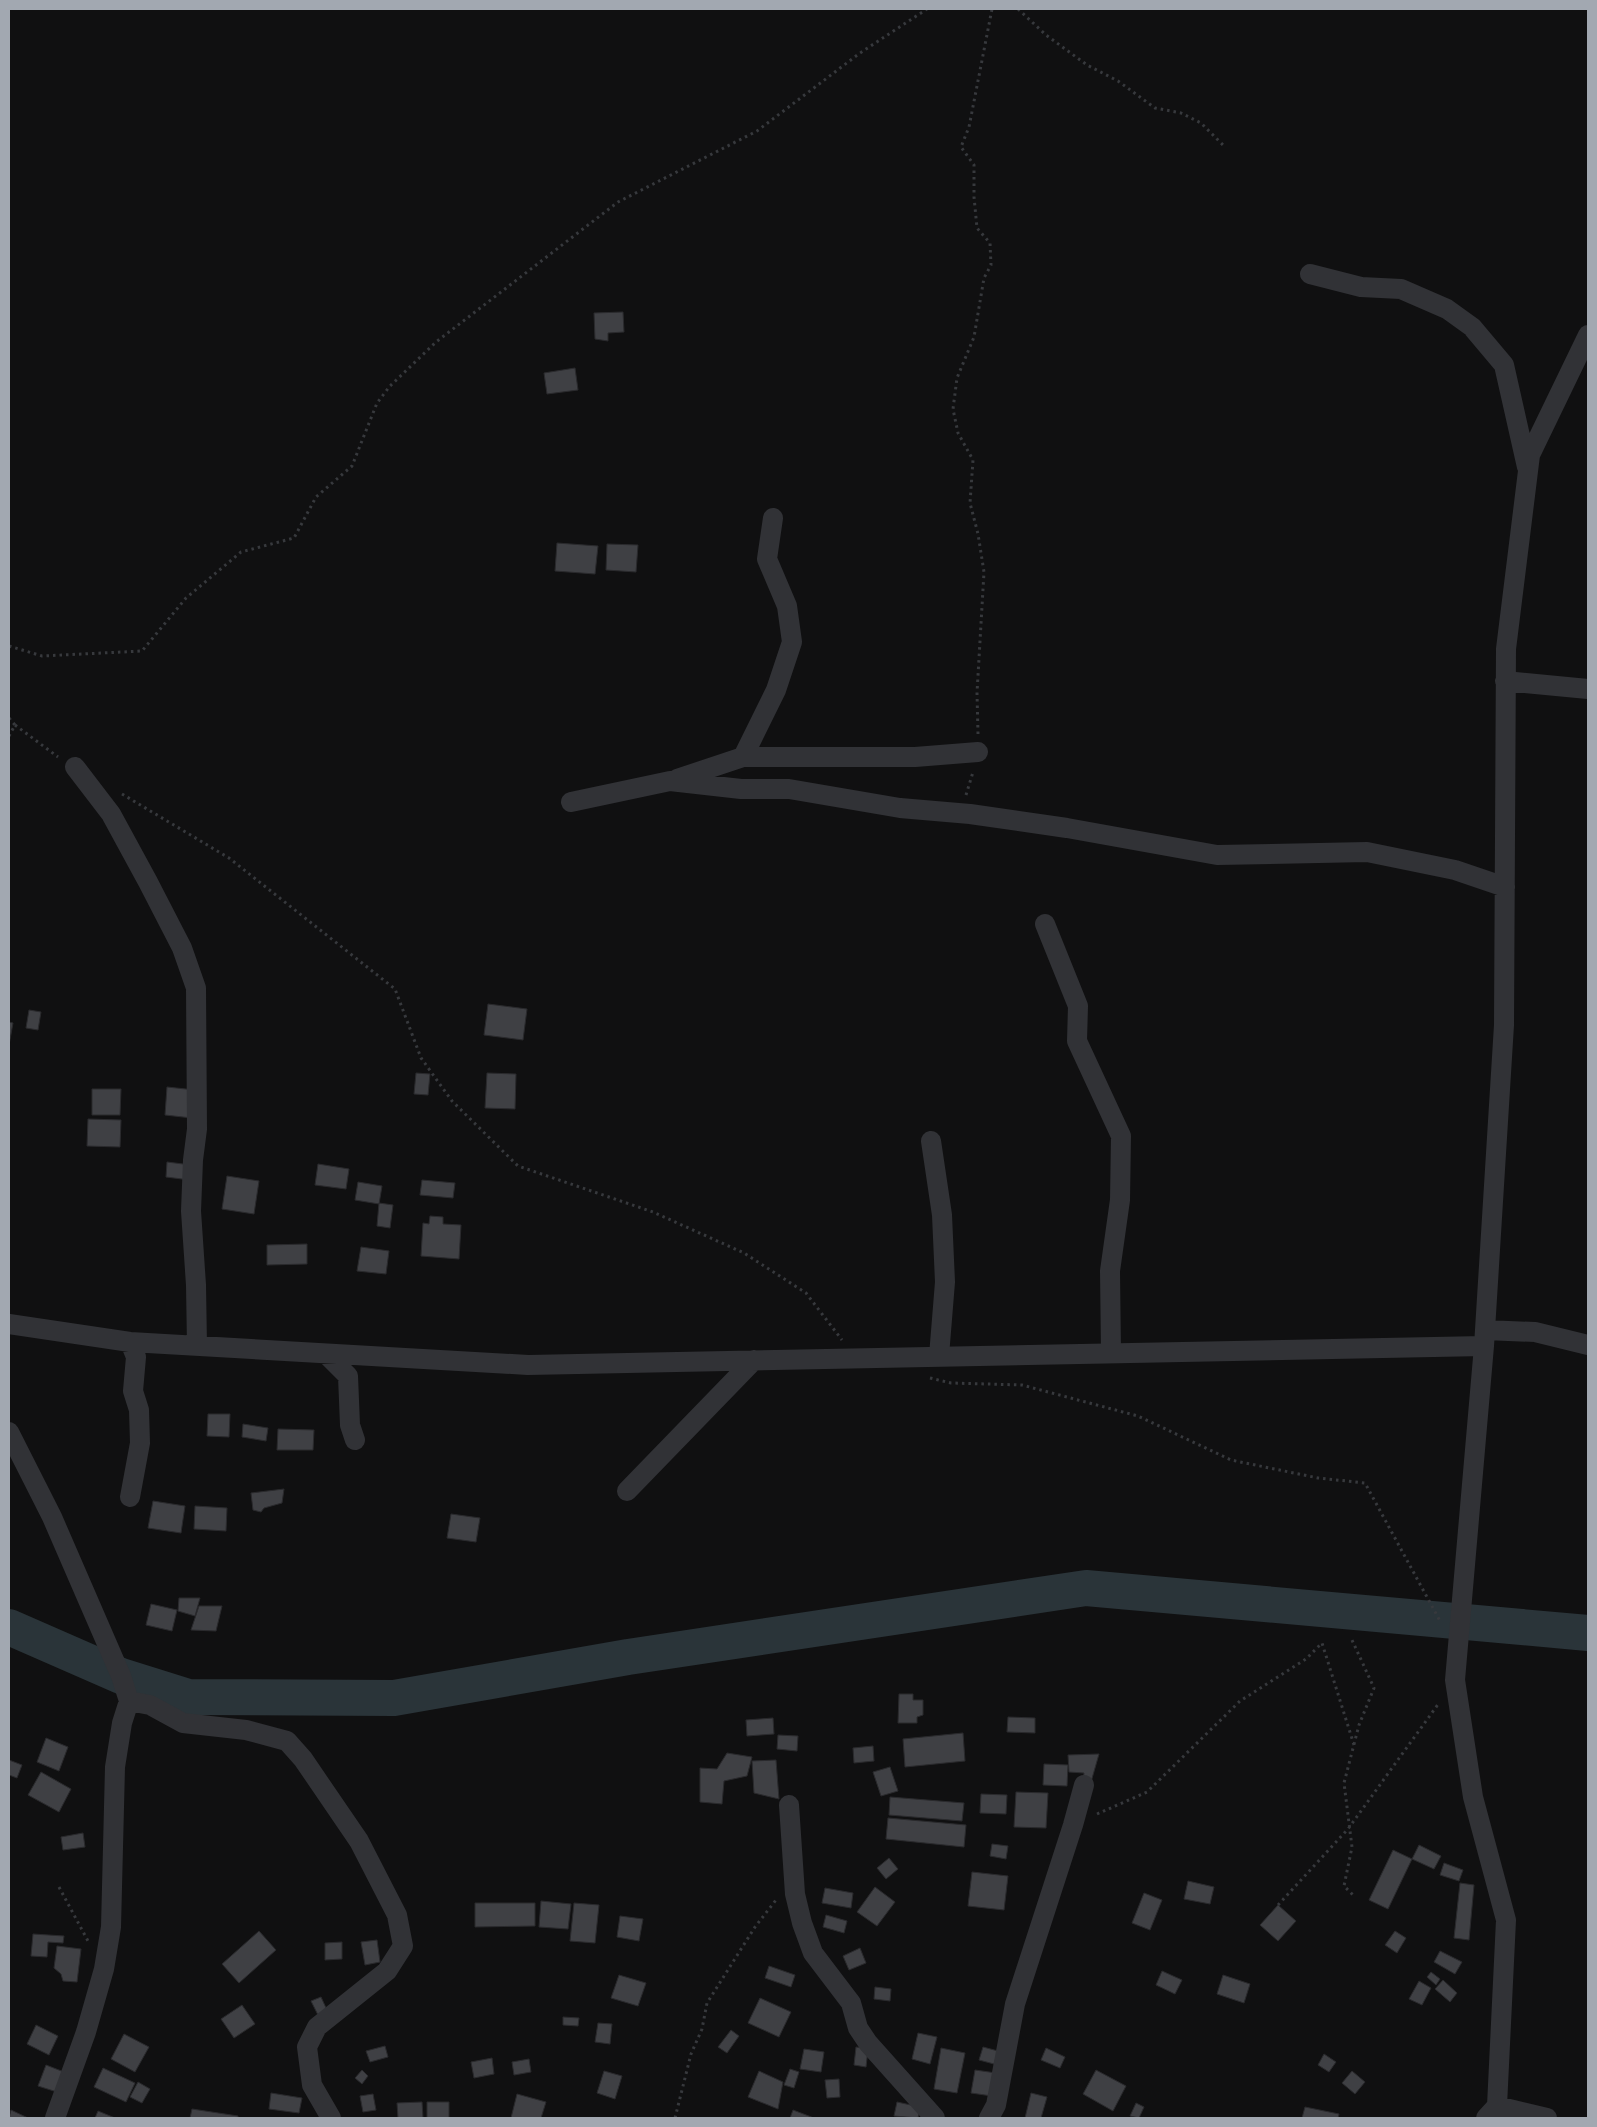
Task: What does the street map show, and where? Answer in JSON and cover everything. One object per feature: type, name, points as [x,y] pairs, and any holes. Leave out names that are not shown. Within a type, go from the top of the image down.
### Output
[{"type":"street","points":[[1310,274],[1361,287],[1401,289],[1447,309],[1472,327],[1504,365],[1528,471]]},
{"type":"street","points":[[1547,2118],[1491,2112],[1506,1920],[1473,1797],[1455,1680],[1485,1338],[1504,1025],[1506,648],[1530,455],[1588,335]]},
{"type":"street","points":[[743,757],[776,690],[792,642],[787,606],[768,559],[773,518]]},
{"type":"street","points":[[1505,681],[1588,689]]},
{"type":"street","points":[[571,802],[670,782],[743,757],[915,757],[978,752]]},
{"type":"street","points":[[75,767],[111,814],[182,948],[196,988],[197,1129],[193,1160],[191,1211],[196,1285],[197,1346]]},
{"type":"street","points":[[670,782],[741,789],[789,790],[900,808],[970,814],[1095,832],[1217,855],[1367,852],[1454,870],[1504,887]]},
{"type":"street","points":[[1045,924],[1078,1006],[1077,1041],[1122,1136],[1120,1200],[1110,1271],[1111,1353]]},
{"type":"street","points":[[931,1141],[942,1215],[945,1282],[939,1356]]},
{"type":"street","points":[[9,1324],[130,1342],[528,1366],[1111,1353],[1485,1338],[1535,1332],[1588,1345]]},
{"type":"street","points":[[130,1342],[136,1358],[133,1391],[139,1410],[140,1443],[130,1497]]},
{"type":"street","points":[[326,1354],[348,1376],[350,1425],[355,1440]]},
{"type":"street","points":[[627,1491],[754,1360]]},
{"type":"street","points":[[9,1432],[52,1518],[121,1676],[129,1702],[122,1723],[115,1767],[113,1891],[111,1927],[104,1969],[86,2032],[55,2118]]},
{"type":"street","points":[[129,1702],[150,1705],[183,1722],[246,1730],[287,1741],[303,1759],[359,1840],[397,1915],[404,1946],[387,1971],[317,2027],[307,2047],[312,2085],[331,2118]]},
{"type":"street","points":[[989,2118],[996,2105],[1015,2004],[1073,1825],[1084,1785]]},
{"type":"street","points":[[789,1805],[794,1876],[802,1923],[813,1953],[851,2003],[858,2028],[868,2043],[935,2118]]},
{"type":"path","points":[[9,646],[42,656],[142,651],[186,598],[242,552],[294,538],[316,497],[352,466],[377,403],[390,386],[436,342],[618,202],[757,131],[860,53],[927,9]]},
{"type":"path","points":[[970,814],[966,795],[978,752],[977,693],[984,572],[978,534],[970,502],[973,460],[958,433],[952,409],[957,378],[974,337],[984,278],[991,265],[990,243],[977,228],[974,197],[974,165],[961,147],[969,127],[992,9]]},
{"type":"path","points":[[1018,9],[1046,34],[1087,65],[1118,81],[1154,108],[1181,113],[1202,124],[1224,146]]},
{"type":"path","points":[[9,718],[15,725],[55,755],[75,767]]},
{"type":"path","points":[[9,736],[15,725]]},
{"type":"path","points":[[118,792],[229,858],[395,989],[421,1058],[452,1101],[518,1166],[653,1212],[744,1254],[806,1293],[839,1334],[851,1358]]},
{"type":"path","points":[[924,1376],[951,1383],[1022,1385],[1138,1416],[1231,1460],[1318,1478],[1365,1483],[1439,1619],[1441,1628]]},
{"type":"path","points":[[1352,1640],[1374,1688],[1359,1725],[1344,1783],[1348,1830],[1352,1847],[1344,1886],[1355,1897]]},
{"type":"path","points":[[1073,1825],[1147,1792],[1240,1701],[1306,1659],[1322,1643],[1354,1745]]},
{"type":"path","points":[[1278,1905],[1348,1830],[1455,1680]]},
{"type":"path","points":[[675,2118],[691,2054],[702,2029],[707,2003],[755,1927],[794,1876]]},
{"type":"path","points":[[58,1887],[104,1969]]},
{"type":"building","points":[[623,312],[624,332],[608,333],[608,341],[595,339],[594,313]]},
{"type":"building","points":[[575,368],[578,390],[547,394],[544,373]]},
{"type":"building","points":[[557,543],[598,546],[595,574],[555,571]]},
{"type":"building","points":[[607,544],[638,545],[636,572],[606,570]]},
{"type":"building","points":[[488,1004],[527,1009],[523,1040],[484,1035]]},
{"type":"building","points":[[29,1010],[41,1012],[38,1030],[26,1028]]},
{"type":"building","points":[[9,1022],[13,1023],[9,1045]]},
{"type":"building","points":[[416,1073],[430,1074],[428,1095],[414,1094]]},
{"type":"building","points":[[487,1073],[516,1074],[515,1109],[485,1108]]},
{"type":"building","points":[[167,1087],[195,1090],[192,1118],[165,1115]]},
{"type":"building","points":[[92,1089],[121,1089],[120,1115],[92,1115]]},
{"type":"building","points":[[88,1119],[121,1120],[120,1147],[87,1146]]},
{"type":"building","points":[[167,1162],[191,1165],[190,1180],[166,1177]]},
{"type":"building","points":[[318,1164],[349,1169],[346,1189],[315,1185]]},
{"type":"building","points":[[227,1176],[259,1181],[254,1214],[222,1209]]},
{"type":"building","points":[[422,1180],[455,1183],[453,1198],[420,1195]]},
{"type":"building","points":[[358,1182],[382,1186],[379,1204],[355,1200]]},
{"type":"building","points":[[379,1203],[393,1205],[390,1228],[377,1226]]},
{"type":"building","points":[[430,1216],[443,1217],[443,1224],[461,1225],[459,1259],[421,1256],[423,1223],[429,1224]]},
{"type":"building","points":[[307,1244],[307,1264],[267,1265],[267,1245]]},
{"type":"building","points":[[361,1247],[389,1251],[386,1274],[357,1271]]},
{"type":"building","points":[[208,1414],[230,1414],[229,1437],[207,1436]]},
{"type":"building","points":[[243,1424],[268,1428],[266,1441],[242,1437]]},
{"type":"building","points":[[278,1429],[314,1430],[313,1450],[277,1450]]},
{"type":"building","points":[[284,1489],[282,1503],[264,1508],[261,1512],[253,1510],[251,1493]]},
{"type":"building","points":[[153,1501],[185,1506],[181,1533],[148,1528]]},
{"type":"building","points":[[195,1506],[227,1508],[226,1531],[194,1529]]},
{"type":"building","points":[[451,1514],[480,1518],[476,1542],[447,1538]]},
{"type":"building","points":[[179,1598],[200,1598],[195,1616],[178,1611]]},
{"type":"building","points":[[151,1604],[177,1610],[172,1631],[146,1625]]},
{"type":"building","points":[[199,1606],[222,1606],[216,1631],[191,1630]]},
{"type":"building","points":[[899,1694],[913,1694],[913,1700],[923,1700],[923,1715],[917,1717],[917,1723],[898,1723]]},
{"type":"building","points":[[1008,1717],[1035,1718],[1035,1733],[1007,1732]]},
{"type":"building","points":[[773,1718],[774,1734],[747,1736],[746,1720]]},
{"type":"building","points":[[963,1733],[965,1761],[905,1767],[903,1739]]},
{"type":"building","points":[[778,1735],[798,1736],[797,1751],[777,1749]]},
{"type":"building","points":[[46,1738],[68,1747],[59,1771],[37,1762]]},
{"type":"building","points":[[873,1746],[874,1761],[854,1763],[853,1748]]},
{"type":"building","points":[[727,1753],[752,1757],[747,1776],[724,1781],[722,1804],[700,1802],[700,1768],[717,1769]]},
{"type":"building","points":[[1099,1754],[1091,1782],[1083,1782],[1084,1773],[1069,1772],[1068,1755]]},
{"type":"building","points":[[9,1760],[22,1765],[17,1778],[9,1775]]},
{"type":"building","points":[[776,1760],[779,1799],[754,1793],[752,1761]]},
{"type":"building","points":[[1044,1764],[1068,1765],[1067,1786],[1043,1785]]},
{"type":"building","points":[[890,1767],[898,1791],[881,1796],[873,1772]]},
{"type":"building","points":[[41,1772],[71,1789],[59,1812],[28,1795]]},
{"type":"building","points":[[1016,1792],[1048,1793],[1046,1828],[1014,1827]]},
{"type":"building","points":[[981,1794],[1007,1795],[1006,1814],[980,1813]]},
{"type":"building","points":[[890,1797],[964,1803],[962,1821],[889,1815]]},
{"type":"building","points":[[888,1818],[966,1825],[964,1847],[886,1839]]},
{"type":"building","points":[[83,1833],[85,1847],[63,1850],[61,1837]]},
{"type":"building","points":[[992,1844],[1008,1846],[1006,1859],[990,1856]]},
{"type":"building","points":[[1419,1845],[1441,1856],[1434,1869],[1412,1859]]},
{"type":"building","points":[[1393,1850],[1412,1859],[1388,1909],[1369,1900]]},
{"type":"building","points":[[889,1858],[898,1869],[886,1879],[877,1868]]},
{"type":"building","points":[[1444,1863],[1463,1870],[1459,1881],[1440,1875]]},
{"type":"building","points":[[972,1872],[1008,1876],[1004,1910],[968,1906]]},
{"type":"building","points":[[1188,1881],[1214,1887],[1210,1904],[1184,1899]]},
{"type":"building","points":[[1460,1883],[1474,1885],[1469,1940],[1454,1938]]},
{"type":"building","points":[[875,1887],[895,1902],[877,1926],[857,1912]]},
{"type":"building","points":[[825,1888],[853,1893],[851,1908],[822,1903]]},
{"type":"building","points":[[1144,1893],[1162,1900],[1150,1930],[1132,1923]]},
{"type":"building","points":[[541,1901],[571,1904],[568,1929],[539,1927]]},
{"type":"building","points":[[475,1903],[535,1903],[535,1926],[475,1927]]},
{"type":"building","points":[[574,1903],[599,1905],[595,1943],[570,1941]]},
{"type":"building","points":[[1278,1905],[1296,1921],[1278,1941],[1260,1925]]},
{"type":"building","points":[[826,1915],[847,1921],[844,1933],[823,1927]]},
{"type":"building","points":[[620,1916],[643,1919],[639,1941],[617,1937]]},
{"type":"building","points":[[259,1931],[276,1950],[239,1983],[222,1964]]},
{"type":"building","points":[[1395,1931],[1406,1938],[1397,1953],[1385,1945]]},
{"type":"building","points":[[33,1934],[64,1936],[63,1943],[48,1942],[47,1957],[31,1956]]},
{"type":"building","points":[[377,1940],[380,1962],[365,1965],[361,1942]]},
{"type":"building","points":[[342,1942],[342,1959],[325,1960],[325,1943]]},
{"type":"building","points":[[57,1946],[81,1949],[77,1982],[63,1981],[61,1974],[54,1968]]},
{"type":"building","points":[[860,1948],[866,1963],[849,1970],[843,1956]]},
{"type":"building","points":[[1440,1951],[1462,1962],[1455,1974],[1434,1962]]},
{"type":"building","points":[[769,1966],[795,1975],[791,1987],[765,1978]]},
{"type":"building","points":[[1162,1971],[1182,1980],[1175,1994],[1156,1985]]},
{"type":"building","points":[[1431,1972],[1440,1979],[1436,1985],[1427,1977]]},
{"type":"building","points":[[619,1975],[646,1983],[638,2006],[611,1998]]},
{"type":"building","points":[[1223,1975],[1250,1984],[1244,2003],[1217,1994]]},
{"type":"building","points":[[1443,1980],[1457,1993],[1450,2002],[1435,1989]]},
{"type":"building","points":[[1419,1981],[1431,1988],[1422,2005],[1409,1999]]},
{"type":"building","points":[[875,1987],[891,1989],[890,2001],[874,1999]]},
{"type":"building","points":[[321,1997],[327,2010],[318,2015],[311,2001]]},
{"type":"building","points":[[760,1998],[791,2012],[779,2037],[748,2023]]},
{"type":"building","points":[[242,2005],[255,2024],[234,2038],[221,2019]]},
{"type":"building","points":[[563,2017],[579,2018],[578,2026],[563,2025]]},
{"type":"building","points":[[598,2023],[612,2024],[610,2044],[595,2042]]},
{"type":"building","points":[[36,2025],[58,2036],[49,2055],[27,2044]]},
{"type":"building","points":[[731,2030],[739,2036],[727,2053],[718,2047]]},
{"type":"building","points":[[918,2033],[937,2037],[930,2064],[912,2059]]},
{"type":"building","points":[[124,2034],[149,2047],[135,2072],[111,2059]]},
{"type":"building","points":[[385,2046],[388,2057],[370,2062],[366,2051]]},
{"type":"building","points":[[856,2047],[868,2049],[866,2067],[854,2065]]},
{"type":"building","points":[[983,2047],[998,2051],[994,2064],[979,2060]]},
{"type":"building","points":[[941,2048],[965,2053],[957,2093],[934,2089]]},
{"type":"building","points":[[1046,2048],[1065,2057],[1060,2068],[1041,2060]]},
{"type":"building","points":[[804,2049],[824,2052],[821,2072],[800,2069]]},
{"type":"building","points":[[1324,2054],[1336,2062],[1329,2072],[1318,2065]]},
{"type":"building","points":[[492,2058],[494,2074],[474,2078],[471,2062]]},
{"type":"building","points":[[529,2059],[531,2072],[514,2075],[512,2062]]},
{"type":"building","points":[[46,2065],[64,2072],[57,2092],[38,2086]]},
{"type":"building","points":[[103,2068],[135,2083],[126,2102],[94,2087]]},
{"type":"building","points":[[790,2069],[799,2072],[794,2088],[784,2085]]},
{"type":"building","points":[[362,2070],[368,2076],[362,2084],[355,2078]]},
{"type":"building","points":[[975,2070],[996,2073],[992,2096],[971,2093]]},
{"type":"building","points":[[1096,2070],[1126,2086],[1113,2111],[1083,2094]]},
{"type":"building","points":[[604,2071],[622,2076],[615,2099],[597,2093]]},
{"type":"building","points":[[759,2071],[783,2082],[778,2109],[748,2097]]},
{"type":"building","points":[[1352,2071],[1365,2082],[1355,2094],[1342,2083]]},
{"type":"building","points":[[839,2079],[840,2097],[827,2098],[825,2080]]},
{"type":"building","points":[[138,2082],[150,2089],[142,2103],[130,2097]]},
{"type":"building","points":[[271,2093],[302,2098],[299,2113],[269,2109]]},
{"type":"building","points":[[1031,2093],[1047,2097],[1041,2118],[1025,2118]]},
{"type":"building","points":[[373,2094],[376,2110],[363,2112],[360,2096]]},
{"type":"building","points":[[517,2094],[546,2102],[541,2118],[511,2118]]},
{"type":"building","points":[[422,2102],[423,2118],[398,2118],[397,2103]]},
{"type":"building","points":[[427,2102],[449,2102],[449,2118],[427,2118]]},
{"type":"building","points":[[897,2102],[920,2107],[918,2118],[894,2116]]},
{"type":"building","points":[[1136,2103],[1144,2107],[1139,2118],[1130,2116]]},
{"type":"building","points":[[1305,2107],[1339,2114],[1338,2118],[1302,2118]]},
{"type":"building","points":[[192,2109],[238,2116],[238,2118],[190,2118]]},
{"type":"building","points":[[11,2110],[28,2118],[9,2118]]},
{"type":"building","points":[[793,2110],[814,2118],[790,2118]]},
{"type":"building","points":[[98,2111],[115,2118],[95,2118]]},
{"type":"waterway","points":[[9,1627],[121,1676],[188,1697],[394,1698],[628,1657],[1086,1588],[1588,1633]]}]
